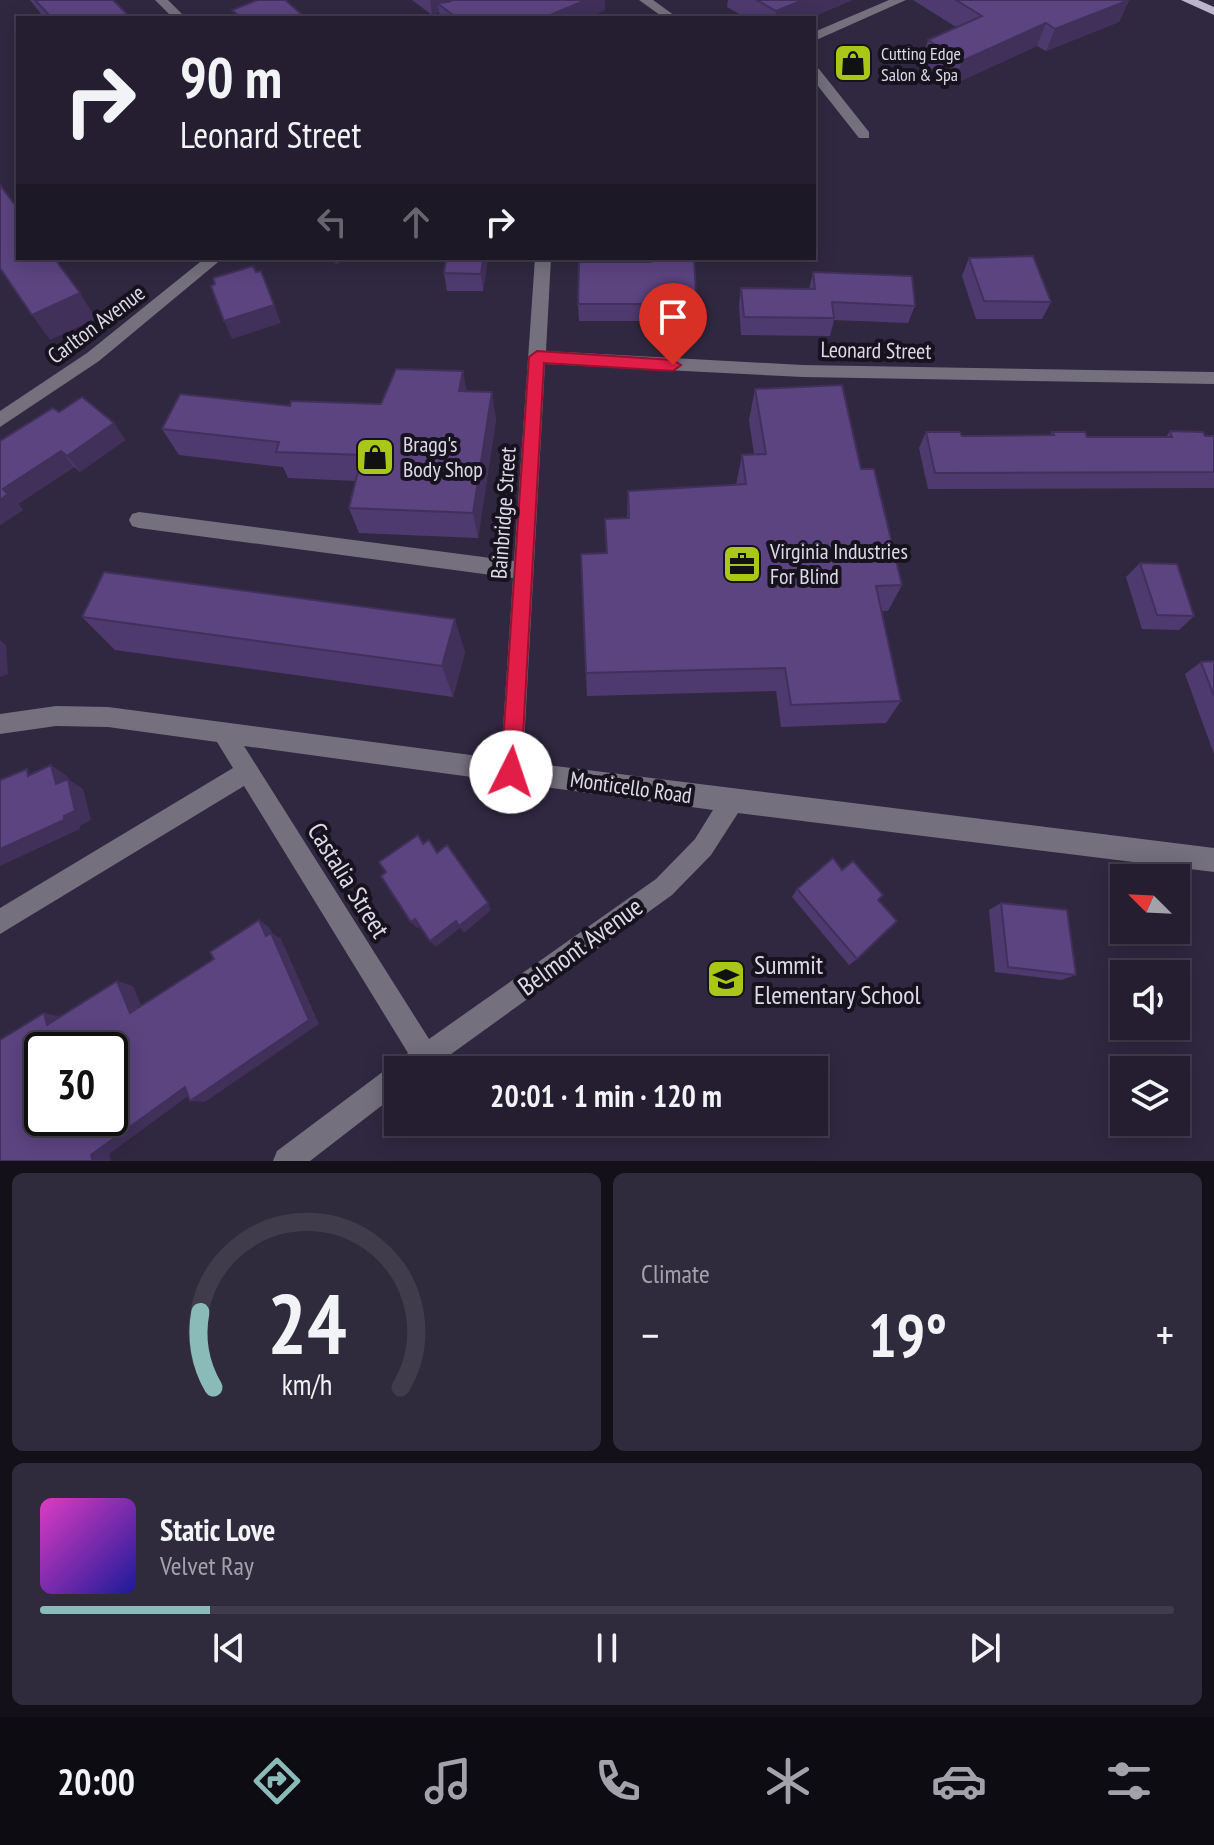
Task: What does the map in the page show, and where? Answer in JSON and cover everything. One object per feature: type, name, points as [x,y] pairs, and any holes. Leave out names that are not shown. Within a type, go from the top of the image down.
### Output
[{"type":"main road","points":[[1187,0],[1214,11]]},
{"type":"street","points":[[161,0],[178,16]]},
{"type":"street","points":[[645,0],[669,16]]},
{"type":"street","points":[[816,36],[900,0]]},
{"type":"street","points":[[816,75],[864,135]]},
{"type":"street","name":"Carlton Avenue","points":[[0,420],[93,357],[213,260]]},
{"type":"street","name":"Bainbridge Street","points":[[511,772],[543,260]]},
{"type":"street","name":"Leonard Street","points":[[537,357],[803,371],[1214,378]]},
{"type":"street","points":[[139,520],[524,571]]},
{"type":"street","name":"Monticello Road","points":[[0,724],[56,716],[108,717],[732,801],[1214,860]]},
{"type":"street","name":"Castalia Street","points":[[224,733],[411,1056]]},
{"type":"street","points":[[0,922],[248,771]]},
{"type":"street","name":"Belmont Avenue","points":[[427,1056],[664,887],[703,847],[732,801]]},
{"type":"street","points":[[287,1161],[384,1088]]},
{"type":"building","points":[[35,0],[113,0],[129,16],[50,16]]},
{"type":"building","points":[[258,0],[285,0],[304,16],[239,16],[232,10]]},
{"type":"building","points":[[586,0],[548,16],[454,16],[437,3]]},
{"type":"building","points":[[757,0],[803,0],[776,11]]},
{"type":"building","points":[[956,0],[1129,0],[1055,29],[1046,23],[962,61],[928,40],[982,16]]},
{"type":"building","points":[[0,185],[16,206],[16,260],[55,260],[80,293],[32,315],[0,268]]},
{"type":"building","points":[[1033,256],[1051,302],[984,301],[969,258]]},
{"type":"building","points":[[446,260],[483,260],[481,274],[444,273]]},
{"type":"building","points":[[694,260],[697,312],[652,312],[652,304],[578,304],[579,262]]},
{"type":"building","points":[[253,266],[256,272],[261,271],[274,305],[224,321],[211,286],[215,284],[213,278]]},
{"type":"building","points":[[813,272],[912,276],[915,306],[832,302],[834,318],[744,317],[741,288],[815,289]]},
{"type":"building","points":[[396,369],[463,371],[459,391],[492,392],[473,513],[349,508],[362,455],[276,452],[279,442],[162,429],[180,394],[290,406],[291,401],[381,404]]},
{"type":"building","name":"Virginia Industries For Blind","points":[[842,385],[861,469],[874,469],[902,585],[876,586],[901,701],[791,705],[785,668],[586,673],[581,554],[607,553],[605,519],[629,518],[628,491],[746,484],[742,455],[766,454],[755,389]]},
{"type":"building","points":[[82,397],[114,423],[67,456],[61,451],[3,489],[8,494],[0,500],[0,441],[53,408],[59,412]]},
{"type":"building","points":[[1170,431],[1203,432],[1205,436],[1214,436],[1214,472],[935,473],[926,432],[960,432],[962,436],[1085,432],[1087,437],[1172,437]]},
{"type":"building","points":[[1140,563],[1177,564],[1194,616],[1157,615]]},
{"type":"building","points":[[104,572],[455,619],[442,666],[82,617]]},
{"type":"building","points":[[1214,661],[1214,696],[1201,662]]},
{"type":"building","points":[[51,765],[56,784],[68,779],[75,811],[64,816],[64,820],[0,849],[0,780],[27,769],[28,776]]},
{"type":"building","points":[[418,835],[423,844],[429,840],[437,853],[447,845],[488,903],[459,926],[456,921],[430,941],[415,919],[411,922],[381,876],[386,872],[379,862]]},
{"type":"building","points":[[833,858],[842,870],[853,861],[883,895],[878,900],[897,921],[857,959],[797,889]]},
{"type":"building","points":[[1001,903],[1067,910],[1076,975],[1008,967]]},
{"type":"building","points":[[259,920],[266,936],[271,933],[309,1020],[190,1101],[185,1087],[128,1128],[128,1032],[24,1032],[24,1136],[117,1136],[91,1155],[93,1161],[0,1161],[0,1040],[44,1013],[47,1025],[117,981],[130,1013],[214,959],[210,952]]},
{"type":"place","name":"Cutting Edge Salon & Spa","points":[[853,63]]},
{"type":"place","name":"Bragg's Body Shop","points":[[375,457]]},
{"type":"place","name":"Virginia Industries For Blind","points":[[742,564]]},
{"type":"place","name":"Summit Elementary School","points":[[726,979]]},
{"type":"route","points":[[511,772],[537,357],[673,365]]}]
